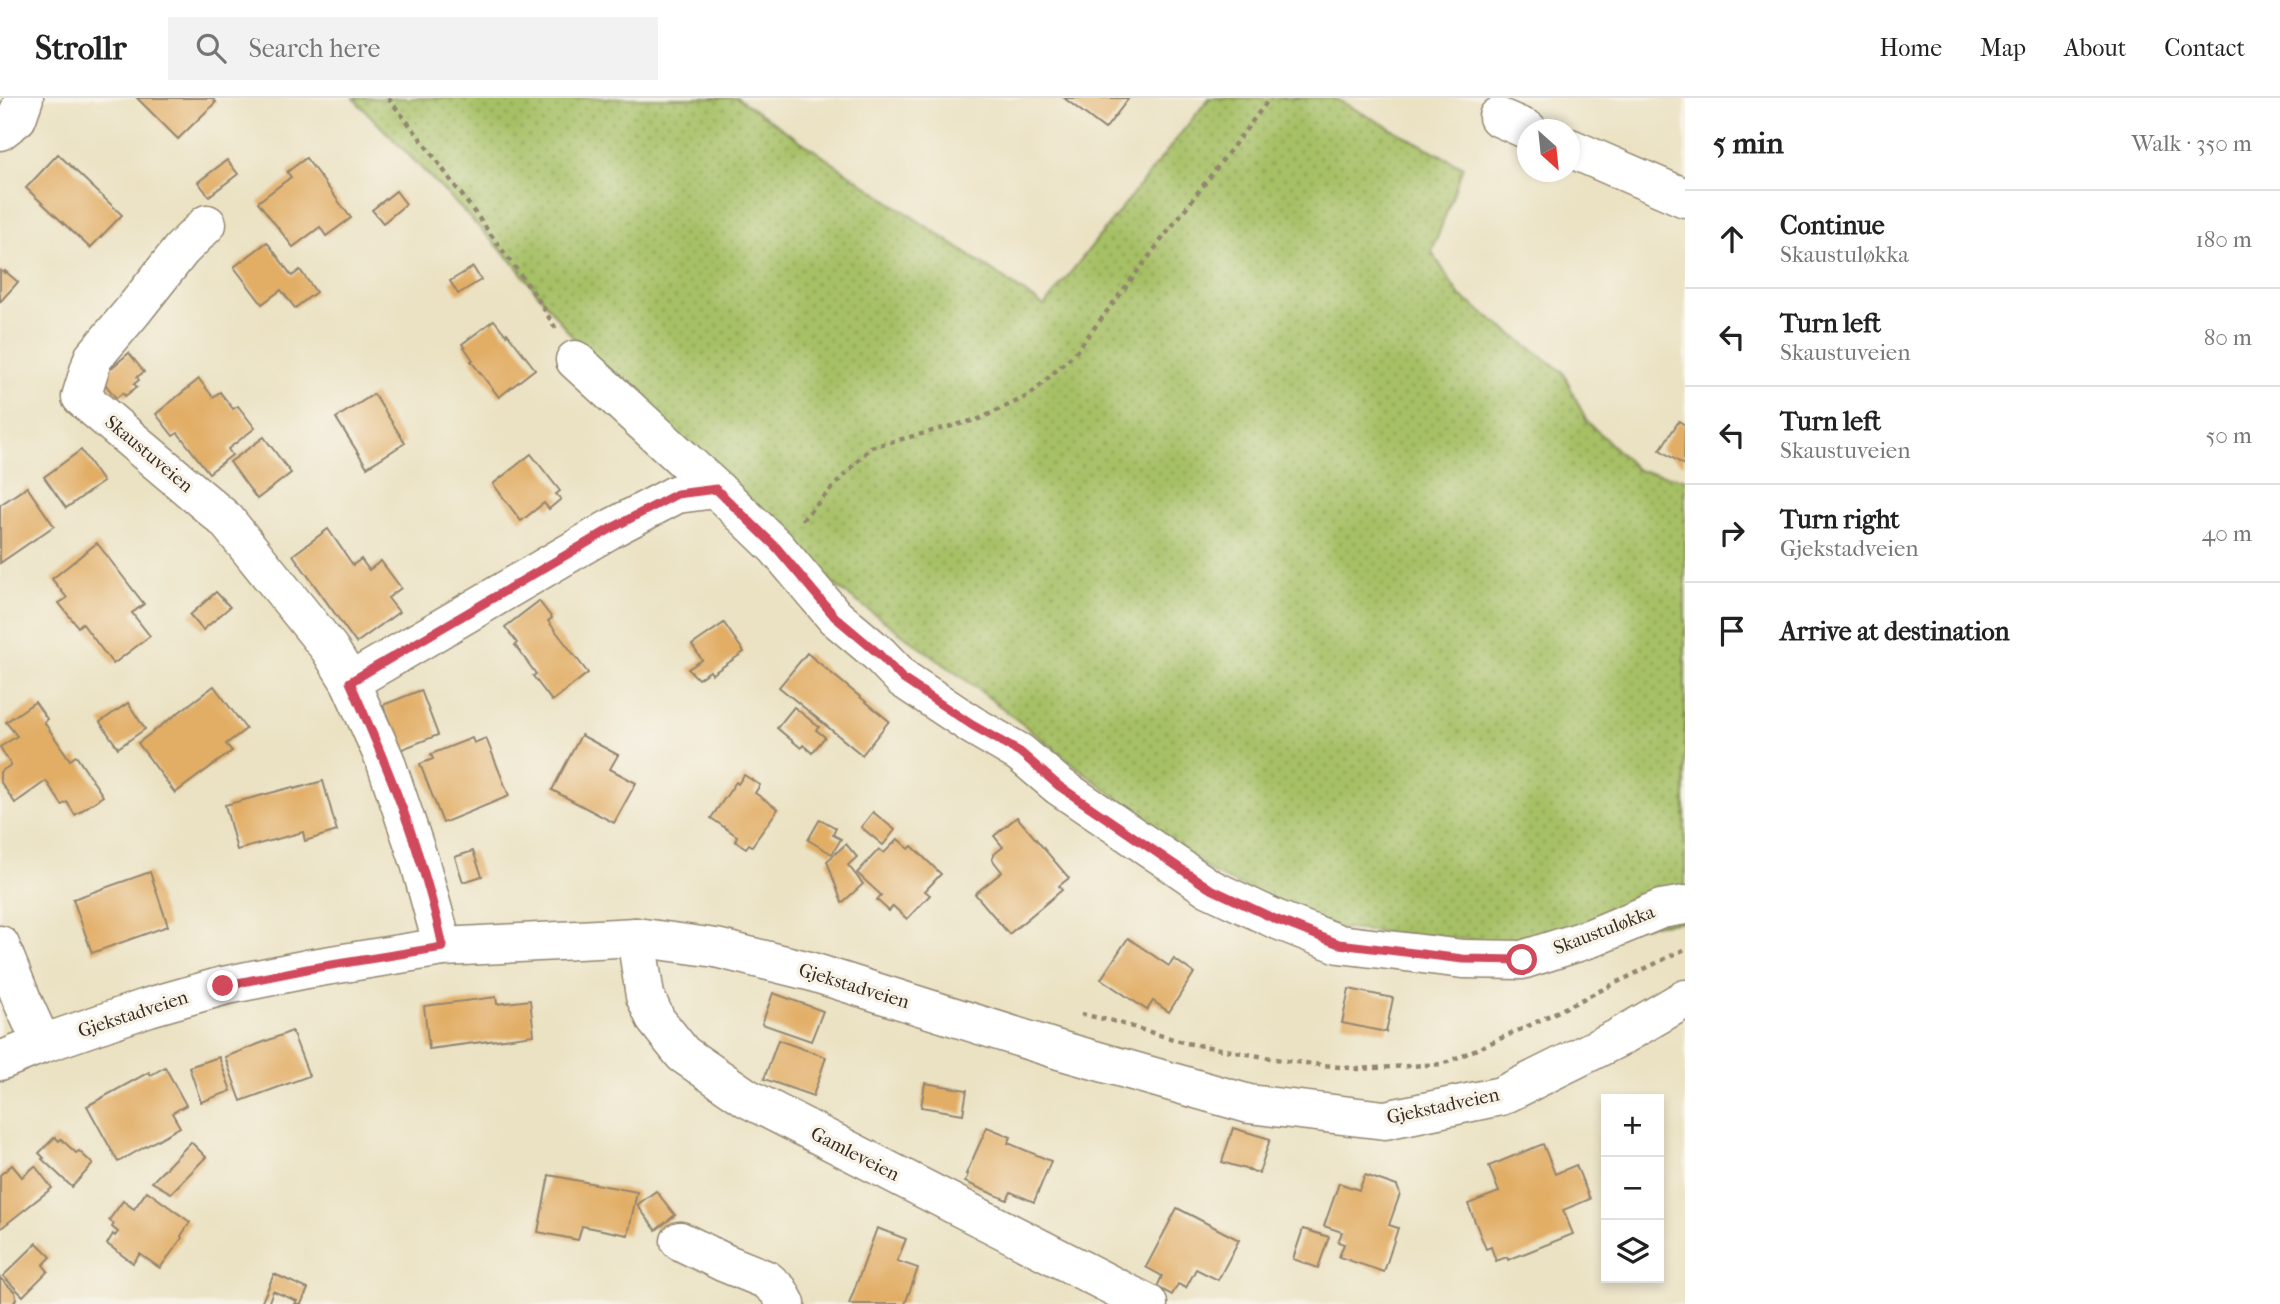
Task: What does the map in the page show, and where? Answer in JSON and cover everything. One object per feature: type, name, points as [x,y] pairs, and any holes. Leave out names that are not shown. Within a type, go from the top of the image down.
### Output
[{"type":"street","points":[[0,131],[16,118],[24,98]]},
{"type":"street","points":[[1580,152],[1685,198]]},
{"type":"street","name":"Skaustuveien","points":[[207,224],[181,250],[93,358],[81,397],[226,520],[328,648],[350,682],[385,760],[420,863],[443,947]]},
{"type":"street","name":"Skaustuløkka","points":[[575,360],[776,547],[835,617],[879,654],[903,679],[972,725],[1020,752],[1059,786],[1209,888],[1275,919],[1339,944],[1463,959],[1522,960],[1591,938],[1661,909],[1685,905]]},
{"type":"street","points":[[350,682],[612,528],[677,494],[716,489]]},
{"type":"street","name":"Gjekstadveien","points":[[0,1061],[149,1007],[223,986],[307,969],[443,947],[636,937],[716,948],[809,971],[1059,1050],[1249,1104],[1385,1120],[1501,1096],[1618,1038],[1685,999]]},
{"type":"street","name":"Gamleveien","points":[[636,937],[645,996],[656,1020],[683,1054],[747,1098],[1127,1300]]},
{"type":"street","points":[[0,944],[42,1044]]},
{"type":"street","points":[[680,1241],[767,1280],[779,1291],[786,1304]]},
{"type":"path","points":[[388,98],[536,296],[575,360]]},
{"type":"path","points":[[807,515],[872,447],[979,419],[1030,395],[1075,353],[1270,98]]},
{"type":"path","points":[[1076,1013],[1113,1021],[1186,1044],[1287,1060],[1359,1069],[1443,1064],[1524,1028],[1685,949]]},
{"type":"green space","points":[[353,98],[737,98],[1044,306],[1209,98],[1334,98],[1463,167],[1432,252],[1459,295],[1563,372],[1586,420],[1637,470],[1685,479],[1685,921],[1497,942],[1336,928],[1214,874],[974,686],[683,476],[511,260]]},
{"type":"building","points":[[137,98],[212,98],[216,102],[178,139]]},
{"type":"building","points":[[1064,98],[1129,98],[1105,129]]},
{"type":"building","points":[[58,154],[122,215],[90,248],[26,188]]},
{"type":"building","points":[[306,158],[351,218],[326,236],[320,227],[293,247],[258,202],[291,177],[287,172]]},
{"type":"building","points":[[227,160],[238,174],[209,196],[198,182]]},
{"type":"building","points":[[396,191],[406,204],[383,223],[372,210]]},
{"type":"building","points":[[267,242],[292,276],[300,270],[316,292],[295,308],[281,290],[262,304],[234,267]]},
{"type":"building","points":[[473,267],[481,280],[458,294],[450,281]]},
{"type":"building","points":[[0,270],[18,282],[0,302]]},
{"type":"building","points":[[494,320],[535,369],[499,397],[471,361],[473,360],[462,344]]},
{"type":"building","points":[[129,353],[144,372],[137,377],[139,380],[134,384],[137,387],[125,396],[123,393],[116,398],[102,376]]},
{"type":"building","points":[[199,379],[213,397],[220,392],[233,409],[238,406],[255,428],[228,449],[232,455],[209,473],[178,433],[173,436],[156,414]]},
{"type":"building","points":[[374,394],[405,443],[367,467],[336,418]]},
{"type":"building","points":[[1679,421],[1685,425],[1684,465],[1660,450]]},
{"type":"building","points":[[264,437],[291,473],[257,499],[230,462]]},
{"type":"building","points":[[81,450],[103,482],[66,508],[44,477]]},
{"type":"building","points":[[531,454],[560,491],[556,494],[561,499],[549,509],[544,503],[521,521],[493,484]]},
{"type":"building","points":[[27,487],[54,526],[0,563],[0,505]]},
{"type":"building","points":[[328,529],[353,565],[361,559],[369,570],[381,561],[401,588],[388,598],[399,612],[356,643],[293,555]]},
{"type":"building","points":[[97,543],[144,604],[132,613],[150,636],[113,664],[82,623],[78,627],[59,603],[67,598],[52,579]]},
{"type":"building","points":[[216,592],[230,607],[203,630],[190,615]]},
{"type":"building","points":[[539,601],[552,618],[548,621],[588,673],[552,701],[533,676],[536,674],[505,627]]},
{"type":"building","points":[[724,623],[744,652],[712,674],[710,671],[698,679],[688,669],[702,660],[692,645]]},
{"type":"building","points":[[807,653],[889,721],[862,755],[779,687]]},
{"type":"building","points":[[214,686],[246,729],[226,744],[232,751],[175,793],[138,743]]},
{"type":"building","points":[[421,690],[438,735],[400,750],[383,705]]},
{"type":"building","points":[[35,702],[47,719],[44,722],[70,760],[76,756],[103,796],[75,815],[67,802],[62,805],[46,781],[15,803],[0,781],[0,772],[11,765],[0,747],[17,736],[6,722]]},
{"type":"building","points":[[128,703],[145,729],[118,748],[100,722]]},
{"type":"building","points":[[794,707],[819,727],[816,730],[825,737],[812,753],[803,745],[801,748],[777,728]]},
{"type":"building","points":[[581,735],[618,755],[610,769],[636,783],[614,823],[552,790]]},
{"type":"building","points":[[472,738],[474,743],[486,738],[509,796],[443,823],[420,764],[433,759],[431,754]]},
{"type":"building","points":[[744,775],[760,785],[755,793],[778,809],[752,846],[749,844],[746,848],[735,841],[737,836],[711,818]]},
{"type":"building","points":[[323,781],[337,831],[305,841],[303,832],[237,850],[225,805]]},
{"type":"building","points":[[873,812],[895,830],[883,845],[861,827]]},
{"type":"building","points":[[1017,817],[1069,878],[1059,886],[1062,890],[1009,934],[975,894],[1002,872],[992,859],[1003,847],[994,836]]},
{"type":"building","points":[[820,819],[836,828],[833,835],[841,839],[832,854],[808,840]]},
{"type":"building","points":[[898,839],[909,849],[912,846],[941,874],[925,891],[930,895],[907,919],[893,906],[889,911],[877,900],[881,895],[857,873],[879,849],[884,853]]},
{"type":"building","points":[[846,844],[857,857],[848,865],[863,884],[842,903],[827,861]]},
{"type":"building","points":[[473,851],[482,876],[463,882],[455,857]]},
{"type":"building","points":[[150,872],[168,926],[92,953],[73,899]]},
{"type":"building","points":[[1128,938],[1169,966],[1174,959],[1194,973],[1169,1012],[1153,1001],[1147,1010],[1101,979]]},
{"type":"building","points":[[1349,989],[1393,998],[1386,1032],[1342,1023]]},
{"type":"building","points":[[773,993],[823,1011],[811,1041],[762,1024]]},
{"type":"building","points":[[496,997],[497,1004],[530,1000],[534,1035],[429,1049],[424,1006]]},
{"type":"building","points":[[292,1031],[309,1076],[241,1101],[225,1057]]},
{"type":"building","points":[[778,1040],[826,1057],[813,1096],[764,1079]]},
{"type":"building","points":[[219,1057],[231,1091],[201,1102],[189,1067]]},
{"type":"building","points":[[165,1067],[186,1105],[172,1113],[180,1127],[118,1162],[87,1106],[149,1072],[151,1075]]},
{"type":"building","points":[[925,1083],[967,1090],[963,1114],[921,1107]]},
{"type":"building","points":[[987,1127],[1011,1137],[1008,1143],[1051,1161],[1034,1202],[1011,1192],[1007,1200],[965,1182]]},
{"type":"building","points":[[1233,1128],[1270,1139],[1259,1173],[1222,1162]]},
{"type":"building","points":[[55,1137],[76,1153],[79,1151],[93,1164],[72,1187],[39,1153]]},
{"type":"building","points":[[191,1142],[206,1157],[171,1193],[152,1182]]},
{"type":"building","points":[[1543,1144],[1555,1174],[1576,1165],[1590,1199],[1563,1210],[1573,1234],[1508,1260],[1507,1257],[1496,1261],[1491,1247],[1486,1249],[1468,1204],[1499,1192],[1489,1166]]},
{"type":"building","points":[[12,1165],[22,1177],[35,1166],[52,1188],[0,1229],[0,1175]]},
{"type":"building","points":[[549,1175],[637,1192],[628,1235],[582,1226],[578,1240],[538,1232]]},
{"type":"building","points":[[1365,1175],[1397,1186],[1400,1194],[1389,1225],[1398,1228],[1384,1272],[1339,1257],[1344,1244],[1338,1242],[1342,1232],[1324,1226],[1339,1183],[1359,1190]]},
{"type":"building","points":[[147,1191],[190,1222],[160,1268],[140,1254],[133,1263],[107,1244],[113,1234],[115,1236],[118,1232],[109,1220],[123,1201],[134,1209]]},
{"type":"building","points":[[656,1191],[675,1215],[656,1230],[637,1205]]},
{"type":"building","points":[[1177,1208],[1239,1240],[1218,1280],[1196,1269],[1186,1288],[1178,1284],[1172,1295],[1157,1287],[1162,1276],[1146,1267]]},
{"type":"building","points":[[877,1228],[906,1239],[897,1261],[918,1268],[905,1304],[849,1304]]},
{"type":"building","points":[[1303,1229],[1329,1237],[1318,1268],[1293,1259]]},
{"type":"building","points":[[37,1243],[51,1257],[43,1265],[48,1271],[23,1296],[3,1276]]},
{"type":"building","points":[[274,1274],[308,1289],[301,1304],[295,1304],[297,1301],[273,1291],[268,1304],[261,1304]]},
{"type":"building","points":[[0,1278],[15,1292],[16,1299],[13,1304],[0,1304]]},
{"type":"route","points":[[223,986],[443,947],[420,863],[385,760],[350,682],[612,528],[677,494],[716,489],[776,547],[835,617],[879,654],[903,679],[972,725],[1020,752],[1059,786],[1209,888],[1275,919],[1339,944],[1463,959],[1522,960]]}]
